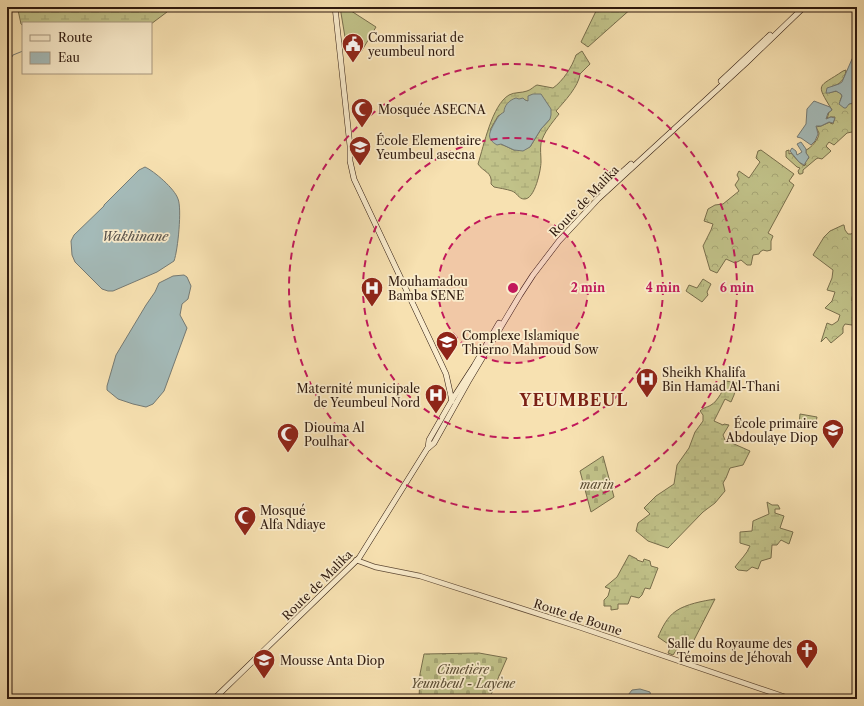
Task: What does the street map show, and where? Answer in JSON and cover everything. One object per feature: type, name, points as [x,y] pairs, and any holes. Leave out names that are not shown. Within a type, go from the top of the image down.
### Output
[{"type":"main road","points":[[335,7],[350,146],[350,161],[354,179],[446,374],[454,405]]},
{"type":"main road","name":"Route de Malika","points":[[427,449],[429,440],[452,400],[531,273],[568,226],[607,186],[799,7]]},
{"type":"main road","name":"Route de Malika","points":[[214,699],[356,560],[378,528],[427,449],[434,443],[454,405],[533,275],[569,230],[598,199],[746,63],[804,7]]},
{"type":"street","name":"Route de Boune","points":[[356,560],[382,568],[420,576],[579,627],[792,699]]},
{"type":"green space","points":[[19,7],[169,7],[167,12],[152,23],[152,22],[22,22],[22,25],[18,10]]},
{"type":"green space","points":[[340,7],[345,7],[376,27],[361,52],[345,37]]},
{"type":"green space","points":[[598,7],[633,7],[588,47],[581,42]]},
{"type":"green space","points":[[582,51],[590,64],[580,74],[574,89],[556,111],[559,114],[548,128],[542,139],[540,171],[537,184],[531,195],[528,198],[522,199],[512,191],[494,187],[491,184],[491,177],[478,164],[489,126],[498,107],[509,95],[525,92],[537,85],[553,88],[567,73],[576,55]],"holes":[[[525,101],[528,101],[550,119],[541,129],[530,147],[514,150],[501,144],[490,130],[498,116]]]},
{"type":"green space","points":[[846,70],[843,79],[837,85],[831,87],[829,93],[835,91],[838,92],[842,96],[840,101],[849,104],[853,103],[855,106],[857,131],[847,133],[834,145],[829,142],[826,146],[831,151],[822,159],[816,159],[803,170],[803,173],[799,174],[798,171],[800,168],[786,157],[786,151],[789,150],[789,154],[791,153],[804,166],[806,164],[805,162],[809,158],[806,150],[814,143],[819,135],[816,127],[830,122],[833,124],[835,117],[830,117],[827,119],[829,112],[832,110],[821,90],[822,86],[828,80]]},
{"type":"green space","points":[[761,150],[794,174],[789,181],[794,185],[768,233],[773,236],[771,241],[771,250],[763,250],[759,254],[753,255],[751,265],[747,265],[741,260],[735,263],[726,259],[717,273],[710,270],[703,246],[713,224],[704,221],[708,209],[715,205],[723,204],[739,191],[735,185],[739,179],[737,175],[739,171],[749,178],[760,162],[756,158],[758,151]]},
{"type":"green space","points":[[843,225],[848,234],[857,231],[857,287],[852,299],[856,305],[852,318],[854,322],[852,325],[845,324],[843,327],[843,333],[831,343],[826,337],[821,342],[827,323],[832,325],[838,321],[840,315],[825,308],[832,301],[835,292],[827,290],[832,278],[833,270],[813,255],[824,237],[830,231]]},
{"type":"green space","points":[[703,279],[711,284],[707,292],[708,295],[702,302],[686,291],[689,285],[697,288]]},
{"type":"green space","points":[[726,381],[737,383],[734,395],[731,402],[725,399],[714,421],[723,425],[729,425],[723,435],[725,440],[750,451],[743,465],[730,468],[723,483],[725,491],[715,503],[703,512],[668,548],[648,541],[636,531],[638,523],[650,514],[644,508],[656,496],[674,484],[677,465],[689,448],[695,432],[703,421],[703,415],[700,411],[716,401]]},
{"type":"green space","points":[[800,414],[817,417],[815,427],[799,425]]},
{"type":"green space","name":"marin","points":[[603,456],[614,497],[591,512],[580,471]]},
{"type":"green space","points":[[767,502],[772,505],[778,505],[780,509],[775,509],[775,513],[784,516],[780,528],[793,532],[789,544],[781,540],[777,545],[772,545],[771,558],[761,561],[758,569],[752,567],[747,571],[738,570],[735,567],[750,546],[740,543],[740,532],[752,531],[753,521],[769,514]]},
{"type":"green space","points":[[629,555],[643,562],[644,559],[650,561],[651,566],[658,568],[650,589],[645,588],[639,598],[631,596],[628,604],[618,604],[618,609],[611,610],[611,606],[604,606],[604,600],[608,596],[610,589],[605,587],[617,577]]},
{"type":"green space","points":[[715,599],[693,642],[681,645],[673,655],[668,653],[671,646],[658,637],[667,619],[676,611],[685,606]]},
{"type":"green space","name":"Cimetière Yeumbeul - Layène","points":[[479,653],[507,658],[489,699],[419,699],[420,674],[424,654]]},
{"type":"water","points":[[857,52],[857,119],[855,116],[855,106],[853,103],[844,108],[839,104],[842,96],[841,94],[836,91],[826,93],[827,88],[842,82],[852,59]]},
{"type":"water","points":[[533,94],[541,94],[551,109],[551,115],[550,119],[541,129],[530,147],[523,151],[514,150],[501,144],[497,145],[493,142],[490,137],[490,132],[498,117],[504,112],[507,104],[516,98],[523,98],[528,101],[528,96]]},
{"type":"water","points":[[814,101],[830,107],[832,110],[828,113],[826,119],[831,117],[835,118],[833,123],[829,122],[821,126],[816,126],[818,134],[815,141],[811,145],[797,137],[806,124],[807,109]]},
{"type":"water","points":[[801,142],[809,157],[804,165],[799,162],[790,151],[792,148],[796,151],[797,155],[802,152],[797,144]]},
{"type":"water","name":"Wakhinane","points":[[145,167],[154,172],[164,181],[173,190],[178,199],[180,211],[179,229],[174,261],[157,272],[113,291],[108,291],[102,289],[75,262],[72,255],[71,241],[74,235],[139,170]]},
{"type":"water","name":"Wakhinane","points":[[184,275],[187,277],[191,286],[188,299],[182,304],[180,315],[187,328],[164,391],[153,404],[146,407],[118,399],[107,390],[116,355],[159,283],[173,276]]},
{"type":"water","points":[[640,689],[650,692],[651,697],[649,699],[625,699],[632,690]]},
{"type":"waterway","points":[[7,65],[13,55],[22,51]]},
{"type":"place","name":"Commissariat de yeumbeul nord","points":[[353,64]]},
{"type":"place","name":"Mosquée ASECNA","points":[[362,128]]},
{"type":"place","name":"École Elementaire Yeumbeul asecna","points":[[360,166]]},
{"type":"place","name":"Mouhamadou Bamba SENE","points":[[372,308]]},
{"type":"place","name":"Complexe Islamique Thierno Mahmoud Sow","points":[[447,362]]},
{"type":"place","name":"Sheikh Khalifa Bin Hamad Al-Thani","points":[[647,398]]},
{"type":"place","name":"Maternité municipale de Yeumbeul Nord","points":[[436,414]]},
{"type":"place","name":"École primaire Abdoulaye Diop","points":[[833,450]]},
{"type":"place","name":"Diouma Al Poulhar","points":[[288,454]]},
{"type":"place","name":"Mosqué Alfa Ndiaye","points":[[245,536]]},
{"type":"place","name":"Salle du Royaume des Témoins de Jéhovah","points":[[807,670]]},
{"type":"place","name":"Mousse Anta Diop","points":[[264,680]]},
{"type":"district","name":"YEUMBEUL","points":[[574,400]]}]
